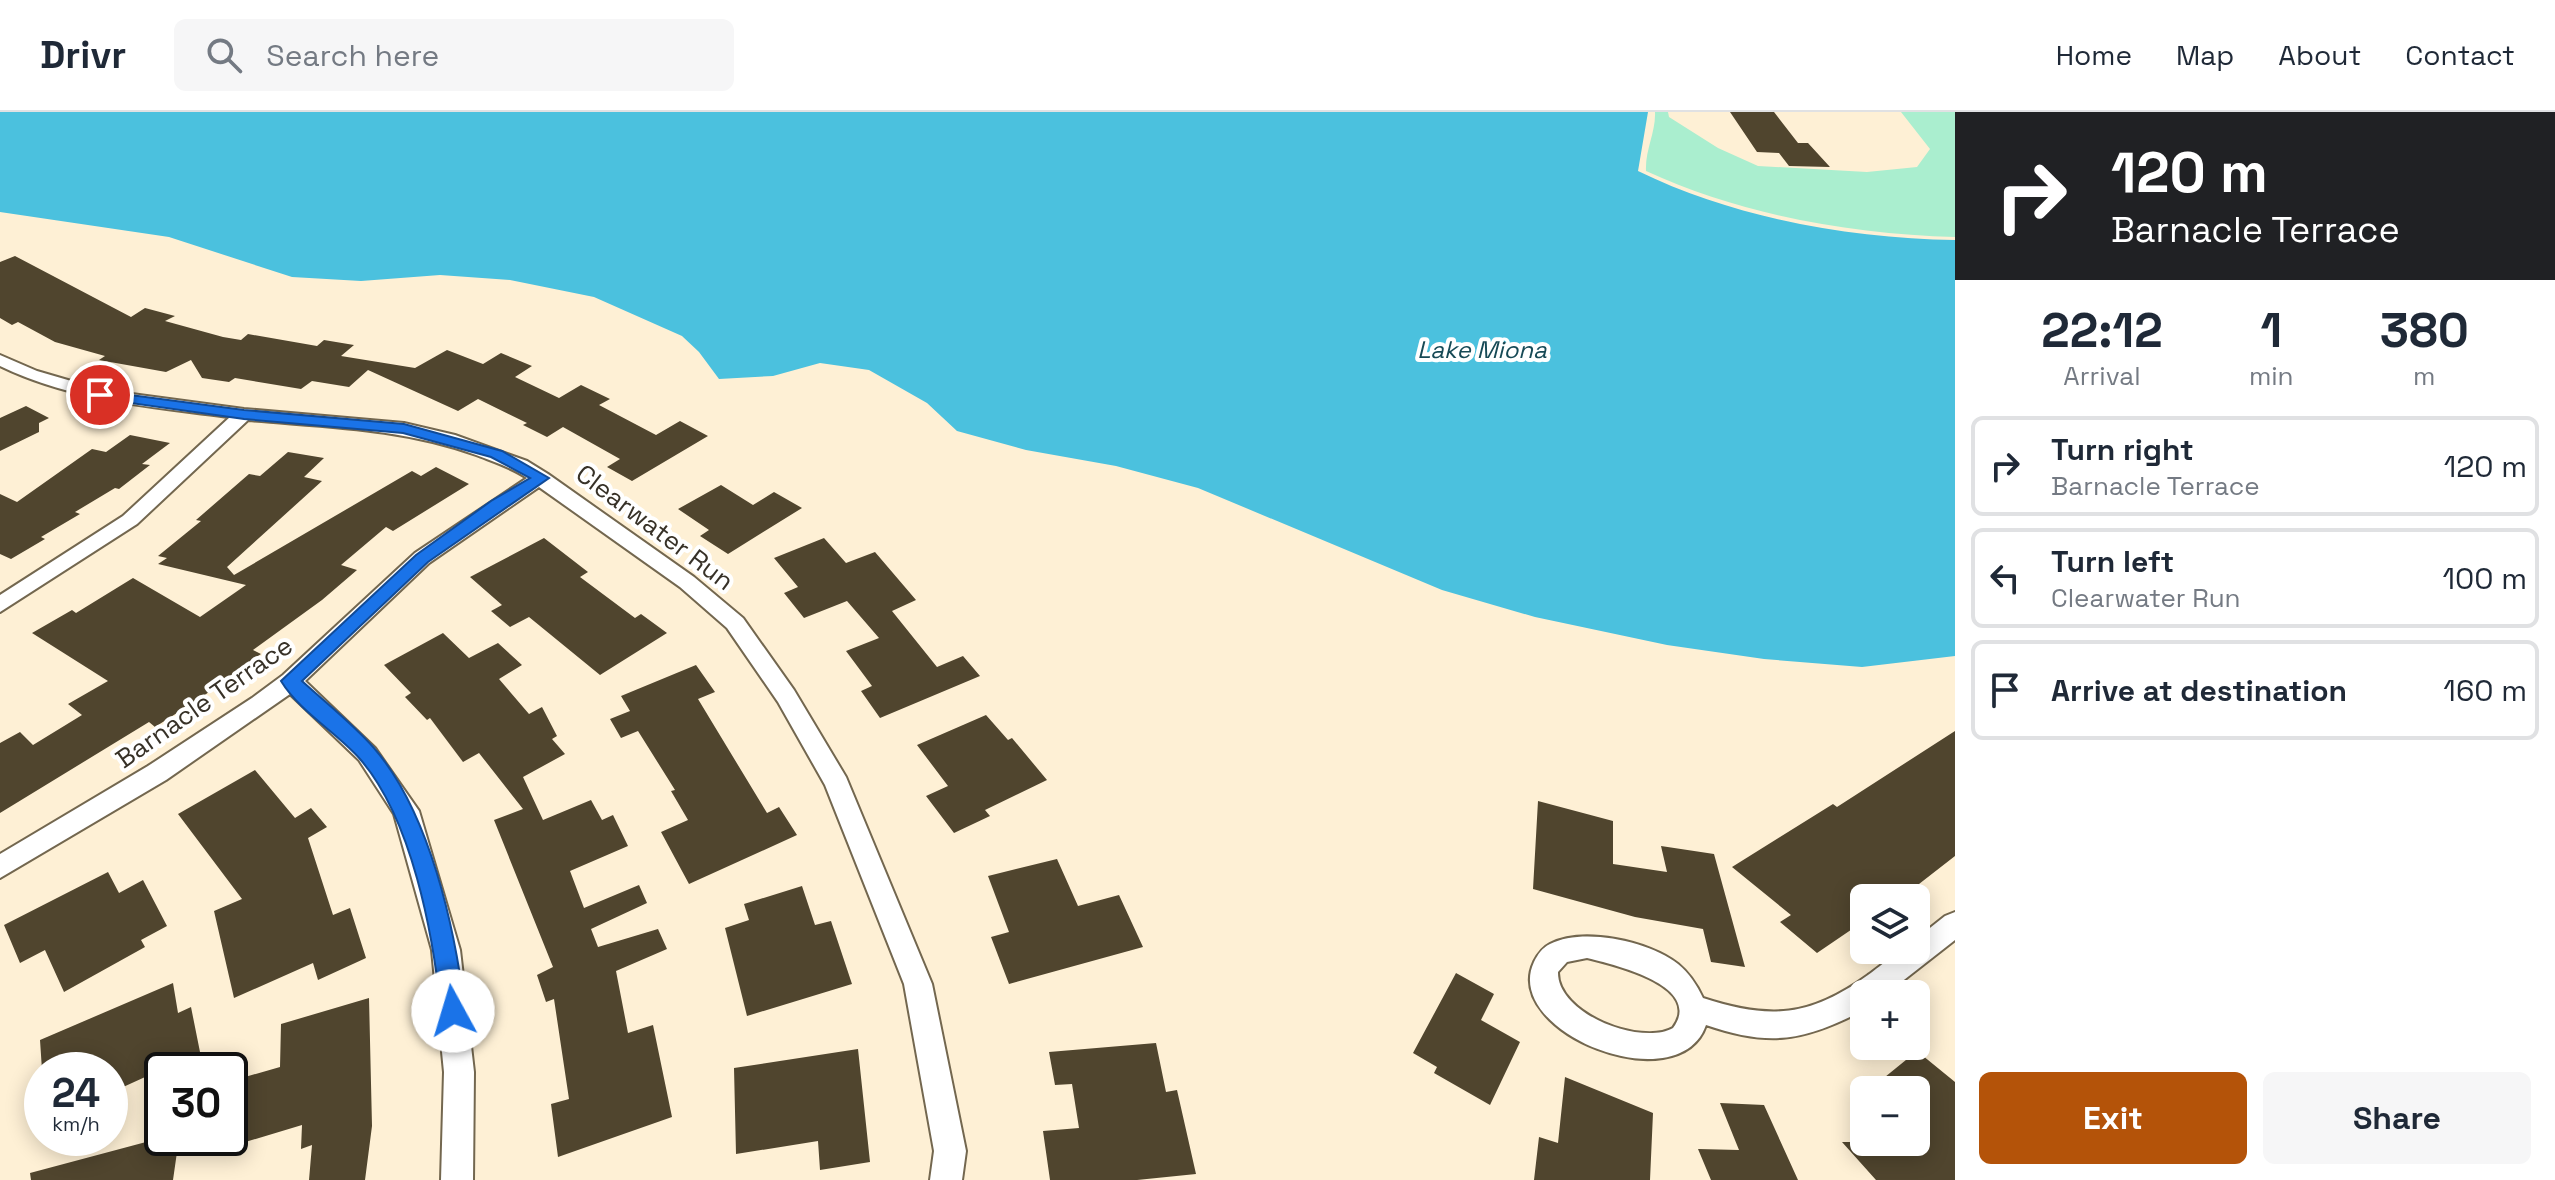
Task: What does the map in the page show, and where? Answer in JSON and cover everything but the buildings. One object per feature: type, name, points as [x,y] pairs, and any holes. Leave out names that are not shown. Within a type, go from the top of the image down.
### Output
[{"type":"street","name":"Clearwater Run","points":[[0,360],[25,373],[100,395],[244,414],[404,428],[497,454],[541,478],[687,582],[735,623],[786,696],[837,784],[918,984],[950,1151],[946,1180]]},
{"type":"street","points":[[0,383],[25,373]]},
{"type":"street","points":[[0,605],[130,520],[244,414]]},
{"type":"street","name":"Barnacle Terrace","points":[[0,867],[157,773],[291,681],[422,558],[496,505],[541,478]]},
{"type":"street","points":[[291,681],[367,754],[406,811],[446,950],[459,1072],[457,1180]]},
{"type":"street","points":[[1693,1008],[1693,1025],[1686,1039],[1670,1047],[1650,1047],[1585,1030],[1566,1017],[1551,1000],[1544,983],[1545,966],[1552,954],[1568,947],[1587,946],[1648,962],[1668,974],[1684,990],[1693,1008],[1734,1022],[1778,1027],[1813,1021],[1842,1008],[1955,924]]},
{"type":"green space","points":[[1655,112],[1668,112],[1669,117],[1718,148],[1758,166],[1867,172],[1917,167],[1930,149],[1901,112],[1955,112],[1955,237],[1876,232],[1797,219],[1720,199],[1646,171]]},
{"type":"water","name":"Lake Miona","points":[[0,112],[1648,112],[1638,171],[1675,187],[1753,213],[1833,230],[1955,240],[1955,656],[1862,667],[1764,659],[1667,645],[1535,617],[1442,590],[1198,488],[1116,466],[1026,450],[957,431],[927,403],[869,370],[820,363],[773,376],[719,379],[699,352],[682,336],[594,297],[510,280],[440,275],[361,281],[292,277],[169,237],[0,212]]},
{"type":"route","points":[[100,395],[244,414],[404,428],[497,454],[541,478],[496,505],[422,558],[291,681],[367,754],[406,811],[446,950],[453,1011]]}]
